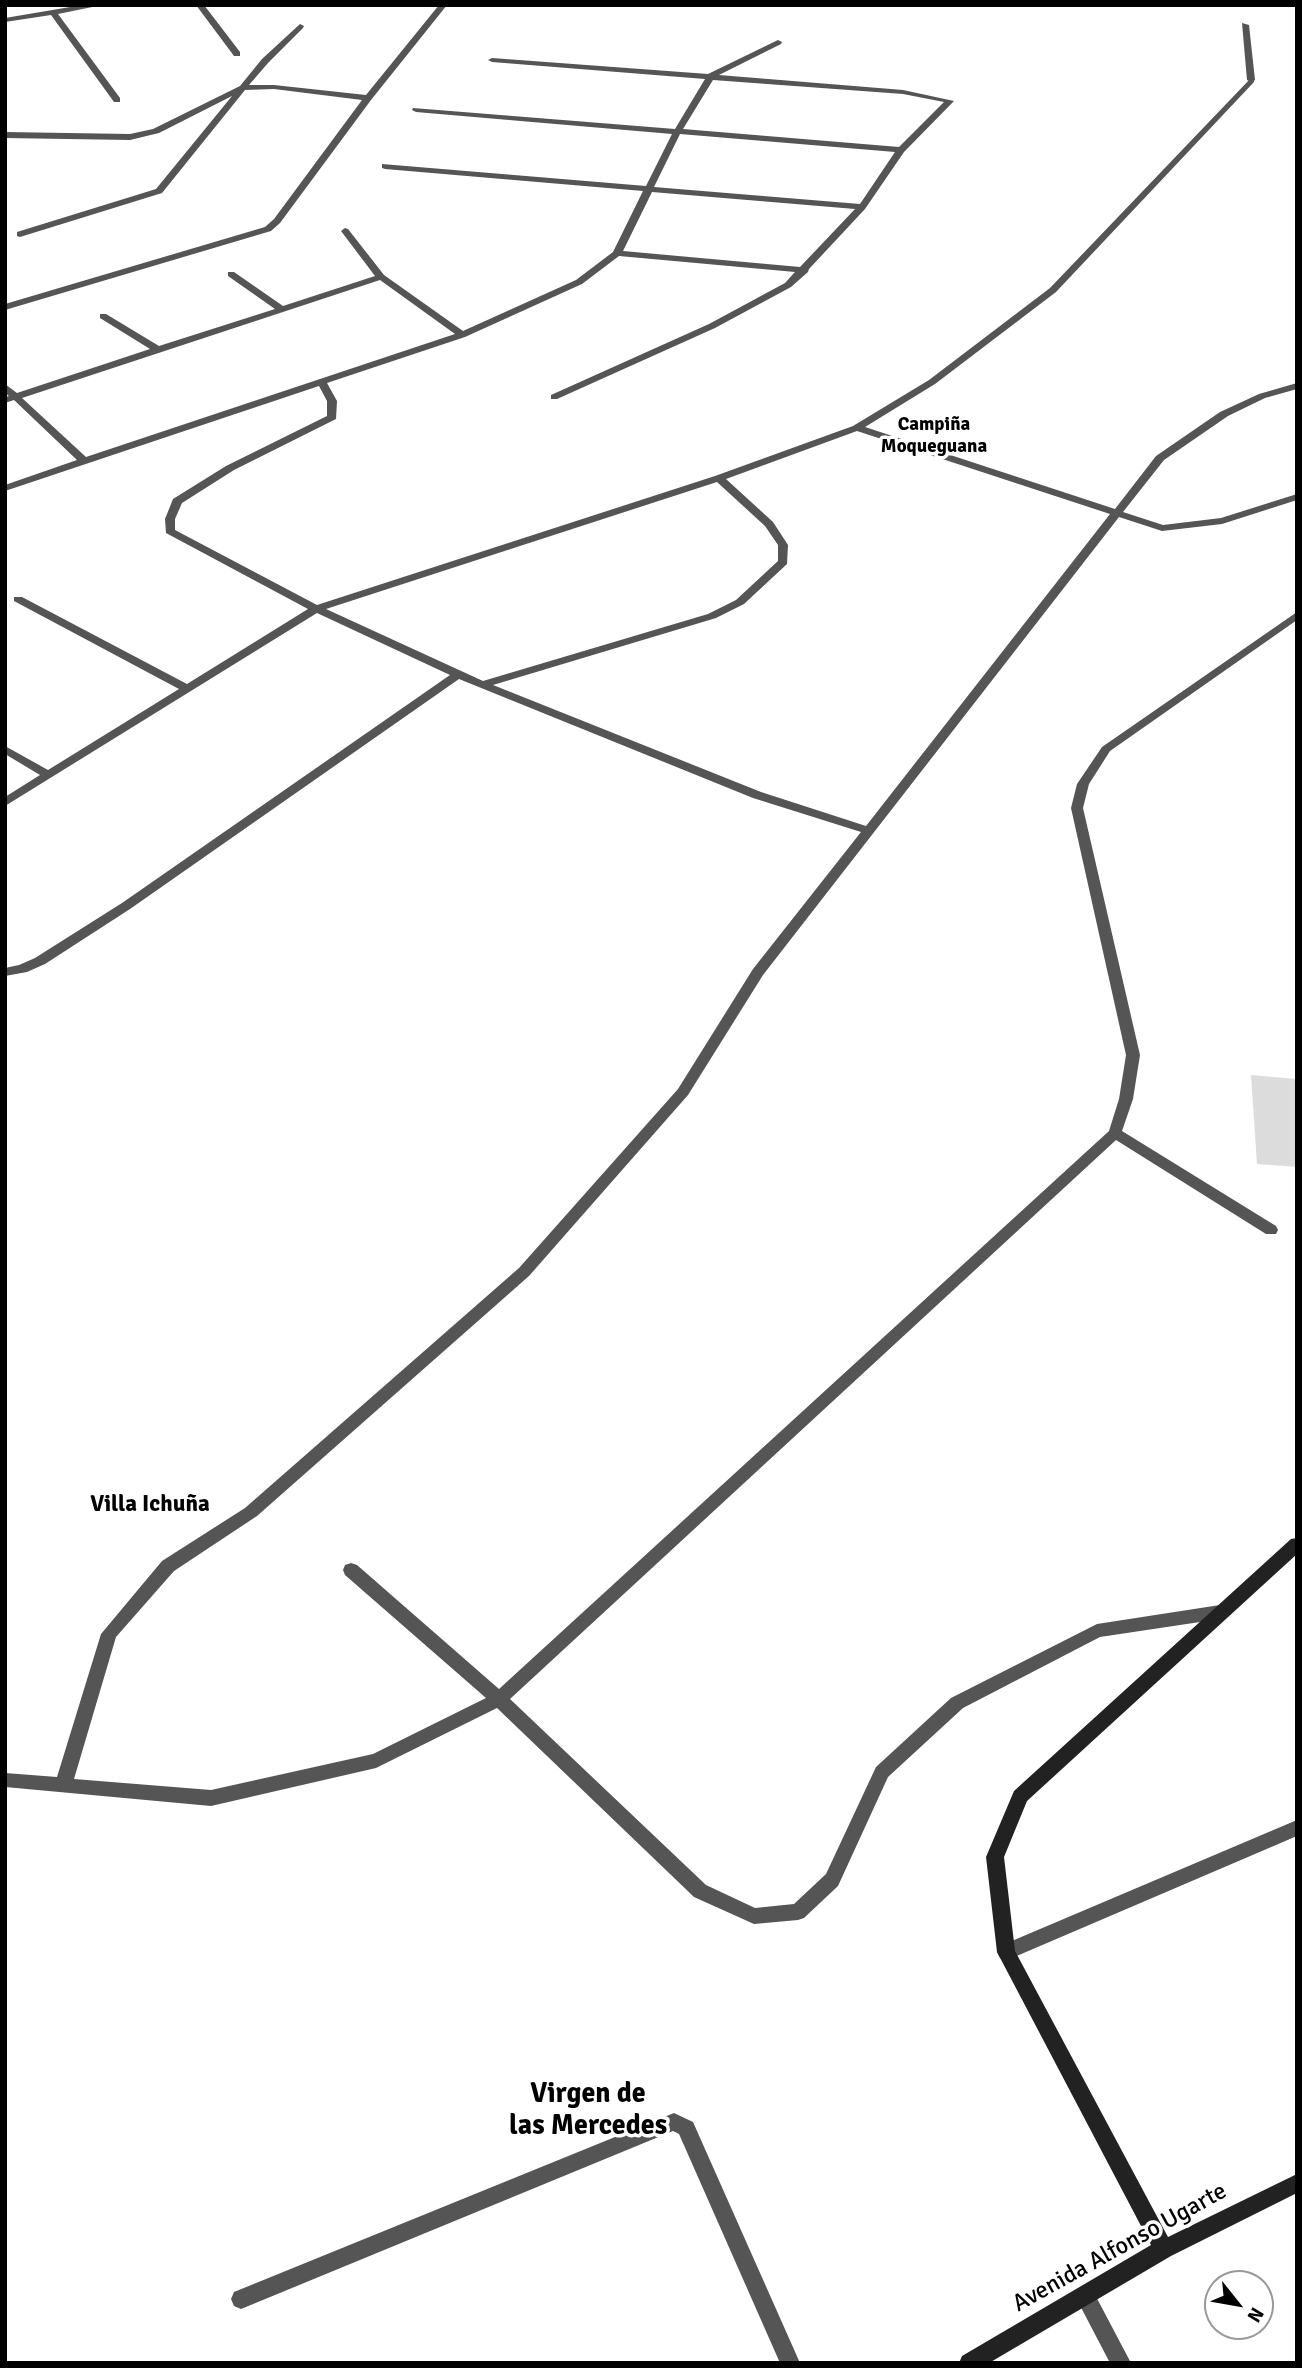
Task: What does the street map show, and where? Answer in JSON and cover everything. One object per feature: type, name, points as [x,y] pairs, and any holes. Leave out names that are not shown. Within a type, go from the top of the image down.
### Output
[{"type":"street","points":[[5,20],[97,5]]},
{"type":"street","points":[[200,5],[237,54]]},
{"type":"street","points":[[5,307],[268,229],[277,221],[368,98],[443,5]]},
{"type":"street","points":[[53,13],[117,100]]},
{"type":"street","points":[[5,803],[316,609],[719,478],[857,428],[932,382],[1053,290],[1251,80],[1245,25]]},
{"type":"street","points":[[20,234],[159,191],[242,88],[300,26]]},
{"type":"street","points":[[5,488],[462,335],[579,282],[617,253],[678,130],[711,76],[778,42]]},
{"type":"street","points":[[492,60],[903,92],[950,101],[901,150],[862,207],[788,285],[712,326],[554,397]]},
{"type":"street","points":[[5,135],[143,134],[156,131],[242,88],[274,87],[368,98]]},
{"type":"street","points":[[416,110],[901,150]]},
{"type":"street","points":[[385,166],[862,207]]},
{"type":"street","points":[[345,231],[381,277],[462,335]]},
{"type":"street","points":[[617,253],[805,270]]},
{"type":"street","points":[[231,274],[280,308]]},
{"type":"street","points":[[5,400],[381,277]]},
{"type":"street","points":[[103,316],[158,350]]},
{"type":"street","points":[[321,382],[332,401],[332,417],[230,468],[177,501],[170,519],[170,531],[316,609],[482,685],[757,795],[867,830]]},
{"type":"street","points":[[63,1785],[109,1634],[168,1566],[251,1512],[524,1272],[683,1092],[758,972],[1160,458],[1224,414],[1262,396],[1297,386]]},
{"type":"street","points":[[5,387],[84,461]]},
{"type":"street","points":[[857,428],[1162,528],[1222,521],[1297,497]]},
{"type":"street","points":[[482,685],[712,616],[740,602],[783,562],[783,545],[769,524],[719,478]]},
{"type":"street","points":[[18,598],[188,690]]},
{"type":"street","points":[[5,1780],[211,1798],[376,1760],[499,1699],[1115,1133],[1126,1099],[1133,1055],[1077,808],[1083,784],[1106,749],[1297,615]]},
{"type":"street","points":[[5,972],[22,969],[40,961],[126,906],[459,674]]},
{"type":"street","points":[[5,748],[48,775]]},
{"type":"street","points":[[1115,1133],[1271,1230]]},
{"type":"street","points":[[1164,2249],[1006,1952],[995,1857],[1020,1796],[1297,1544]]},
{"type":"street","points":[[351,1570],[499,1699],[700,1891],[754,1916],[798,1912],[832,1880],[882,1772],[957,1703],[1097,1631],[1220,1612]]},
{"type":"street","points":[[1006,1952],[1297,1828]]},
{"type":"street","points":[[241,2299],[674,2122],[687,2128],[790,2363]]},
{"type":"street","name":"Avenida Alfonso Ugarte","points":[[969,2363],[1164,2249],[1297,2183]]},
{"type":"street","points":[[1085,2296],[1121,2363]]},
{"type":"shaded area","points":[[1251,1075],[1297,1079],[1297,1167],[1257,1164]]},
{"type":"district","name":"Campiña Moqueguana","points":[[934,436]]},
{"type":"district","name":"Villa Ichuña","points":[[150,1505]]},
{"type":"district","name":"Virgen de las Mercedes","points":[[588,2111]]}]
